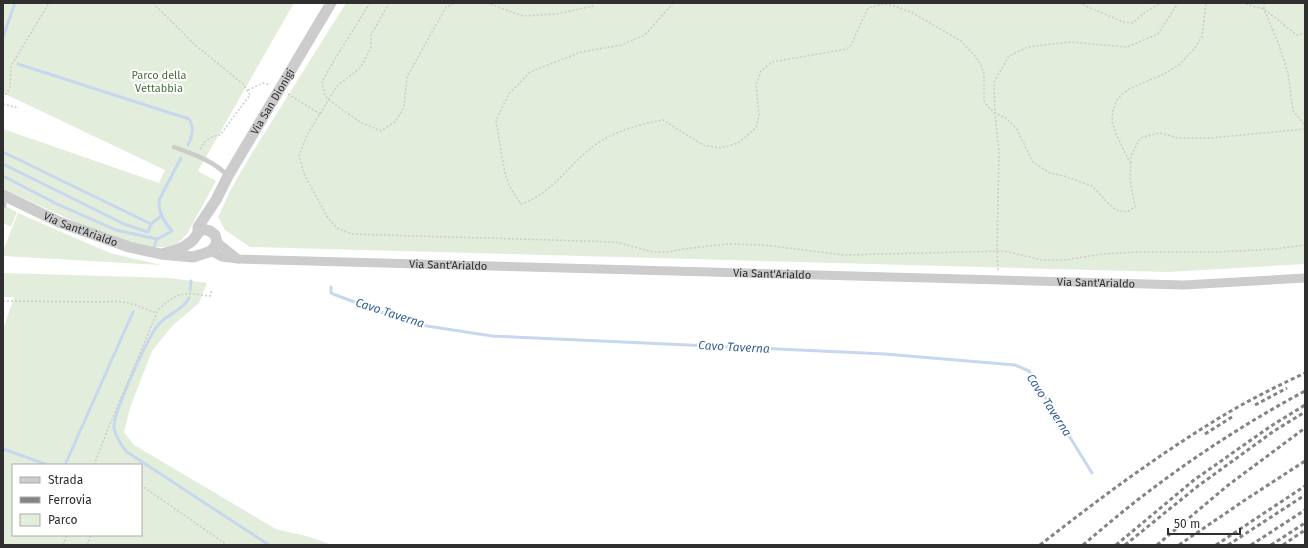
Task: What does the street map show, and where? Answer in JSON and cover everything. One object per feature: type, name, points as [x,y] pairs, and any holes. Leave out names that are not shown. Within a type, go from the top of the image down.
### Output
[{"type":"street","name":"Via San Dionigi","points":[[196,236],[198,227],[216,200],[228,176],[331,3]]},
{"type":"street","name":"Via Sant'Arialdo","points":[[3,195],[58,222],[129,247],[161,254],[193,257],[211,248],[215,235],[210,231],[202,230],[181,248],[161,254]]},
{"type":"street","points":[[3,200],[3,205]]},
{"type":"street","name":"Via San Dionigi","points":[[210,231],[212,212],[216,200]]},
{"type":"street","name":"Via Sant'Arialdo","points":[[196,236],[196,248],[202,252],[211,248],[238,259],[1184,285],[1305,278]]},
{"type":"lane","points":[[174,147],[198,156],[221,168],[228,176]]},
{"type":"path","points":[[3,98],[10,88],[11,66],[49,3]]},
{"type":"path","points":[[153,3],[195,45],[243,84],[250,95],[220,135],[211,136],[201,146],[198,156]]},
{"type":"path","points":[[370,3],[322,82],[325,96],[329,100],[360,122],[381,131],[396,121],[404,107],[407,77],[446,7],[455,3]]},
{"type":"path","points":[[389,3],[371,34],[371,48],[360,68],[337,86],[307,135],[299,156],[305,176],[328,218],[337,228],[352,234],[616,242],[653,252],[667,252],[728,244],[763,245],[843,255],[1012,252],[1042,260],[1065,260],[1110,253],[1218,252],[1275,249],[1305,245]]},
{"type":"path","points":[[487,3],[523,16],[556,14],[593,6],[593,3]]},
{"type":"path","points":[[673,3],[644,35],[621,45],[582,52],[530,72],[509,94],[496,120],[505,174],[511,189],[521,204],[533,200],[560,179],[590,148],[613,135],[642,124],[663,120],[703,145],[720,148],[738,143],[756,128],[759,115],[756,85],[761,71],[772,62],[847,49],[851,45],[868,8],[883,4],[895,6],[913,13],[961,41],[981,64],[984,74],[984,100],[987,106],[995,113],[1006,118],[1016,128],[1033,162],[1050,173],[1064,176],[1092,186],[1116,210],[1127,212],[1135,207],[1130,179],[1131,156],[1140,138],[1159,133],[1180,138],[1211,138],[1305,129]]},
{"type":"path","points":[[1079,3],[1123,22],[1133,23],[1144,13],[1160,3]]},
{"type":"path","points":[[998,280],[997,252],[999,151],[995,113],[994,82],[1010,56],[1028,46],[1070,42],[1127,47],[1158,34],[1178,3]]},
{"type":"path","points":[[1131,165],[1112,122],[1113,110],[1118,98],[1129,89],[1164,74],[1180,64],[1195,48],[1202,36],[1206,3]]},
{"type":"path","points":[[1242,3],[1264,9],[1297,35],[1305,33]]},
{"type":"path","points":[[1264,3],[1264,9],[1279,45],[1288,73],[1293,111],[1305,125]]},
{"type":"path","points":[[247,90],[263,83],[274,85]]},
{"type":"path","points":[[286,93],[320,114]]},
{"type":"path","points":[[3,104],[19,108]]},
{"type":"path","points":[[94,464],[158,310],[171,298],[182,293],[210,296],[212,289]]},
{"type":"path","points":[[3,301],[106,302],[118,300],[128,302],[157,313]]},
{"type":"path","points":[[142,486],[227,545]]},
{"type":"green space","name":"Parco della Vettabbia","points":[[3,3],[294,3],[198,171],[216,181],[187,234],[178,243],[172,247],[154,247],[109,237],[3,189],[3,129],[159,183],[165,170],[3,93]]},
{"type":"green space","points":[[346,3],[1305,3],[1305,264],[1167,272],[250,247],[225,230],[218,217],[231,189],[252,153]]},
{"type":"green space","points":[[3,205],[17,212],[11,227],[3,223]]},
{"type":"green space","points":[[18,213],[110,253],[161,265],[3,256],[3,251]]},
{"type":"green space","points":[[3,273],[170,278],[207,283],[199,303],[172,326],[152,351],[130,408],[124,432],[134,445],[276,529],[310,537],[332,545],[3,545],[3,330],[14,297],[3,297]]},
{"type":"waterway","points":[[3,37],[15,3]]},
{"type":"waterway","points":[[18,64],[189,119],[192,126],[192,132],[188,145]]},
{"type":"waterway","points":[[3,152],[151,224]]},
{"type":"waterway","points":[[3,176],[57,204],[116,230],[157,239],[172,231],[162,217],[159,209],[159,200],[181,158]]},
{"type":"waterway","points":[[3,164],[124,224],[148,232],[151,224],[162,215]]},
{"type":"waterway","points":[[154,247],[157,239]]},
{"type":"waterway","points":[[190,291],[191,281]]},
{"type":"waterway","name":"Cavo Taverna","points":[[331,287],[331,293],[333,294],[414,324],[492,336],[885,354],[1015,365],[1029,371],[1092,473]]},
{"type":"waterway","points":[[189,298],[183,306],[159,324],[147,343],[119,408],[115,420],[115,432],[119,441],[127,452],[269,545]]},
{"type":"waterway","points":[[65,464],[133,312]]},
{"type":"waterway","points":[[3,449],[45,464]]},
{"type":"railway","points":[[1040,545],[1081,513],[1189,437],[1245,403],[1305,373]]},
{"type":"railway","points":[[1255,405],[1287,388]]},
{"type":"railway","points":[[1083,545],[1136,501],[1183,467],[1243,427],[1305,391]]},
{"type":"railway","points":[[1116,545],[1194,480],[1271,426],[1305,405]]},
{"type":"railway","points":[[1125,545],[1198,486],[1274,431],[1305,412]]},
{"type":"railway","points":[[1205,434],[1232,417]]},
{"type":"railway","points":[[1157,545],[1227,486],[1305,428]]},
{"type":"railway","points":[[1179,545],[1305,461]]},
{"type":"railway","points":[[1216,545],[1305,486]]},
{"type":"railway","points":[[1228,545],[1305,495]]},
{"type":"railway","points":[[1251,545],[1305,510]]},
{"type":"railway","points":[[1271,545],[1305,523]]},
{"type":"railway","points":[[1283,545],[1305,530]]}]
